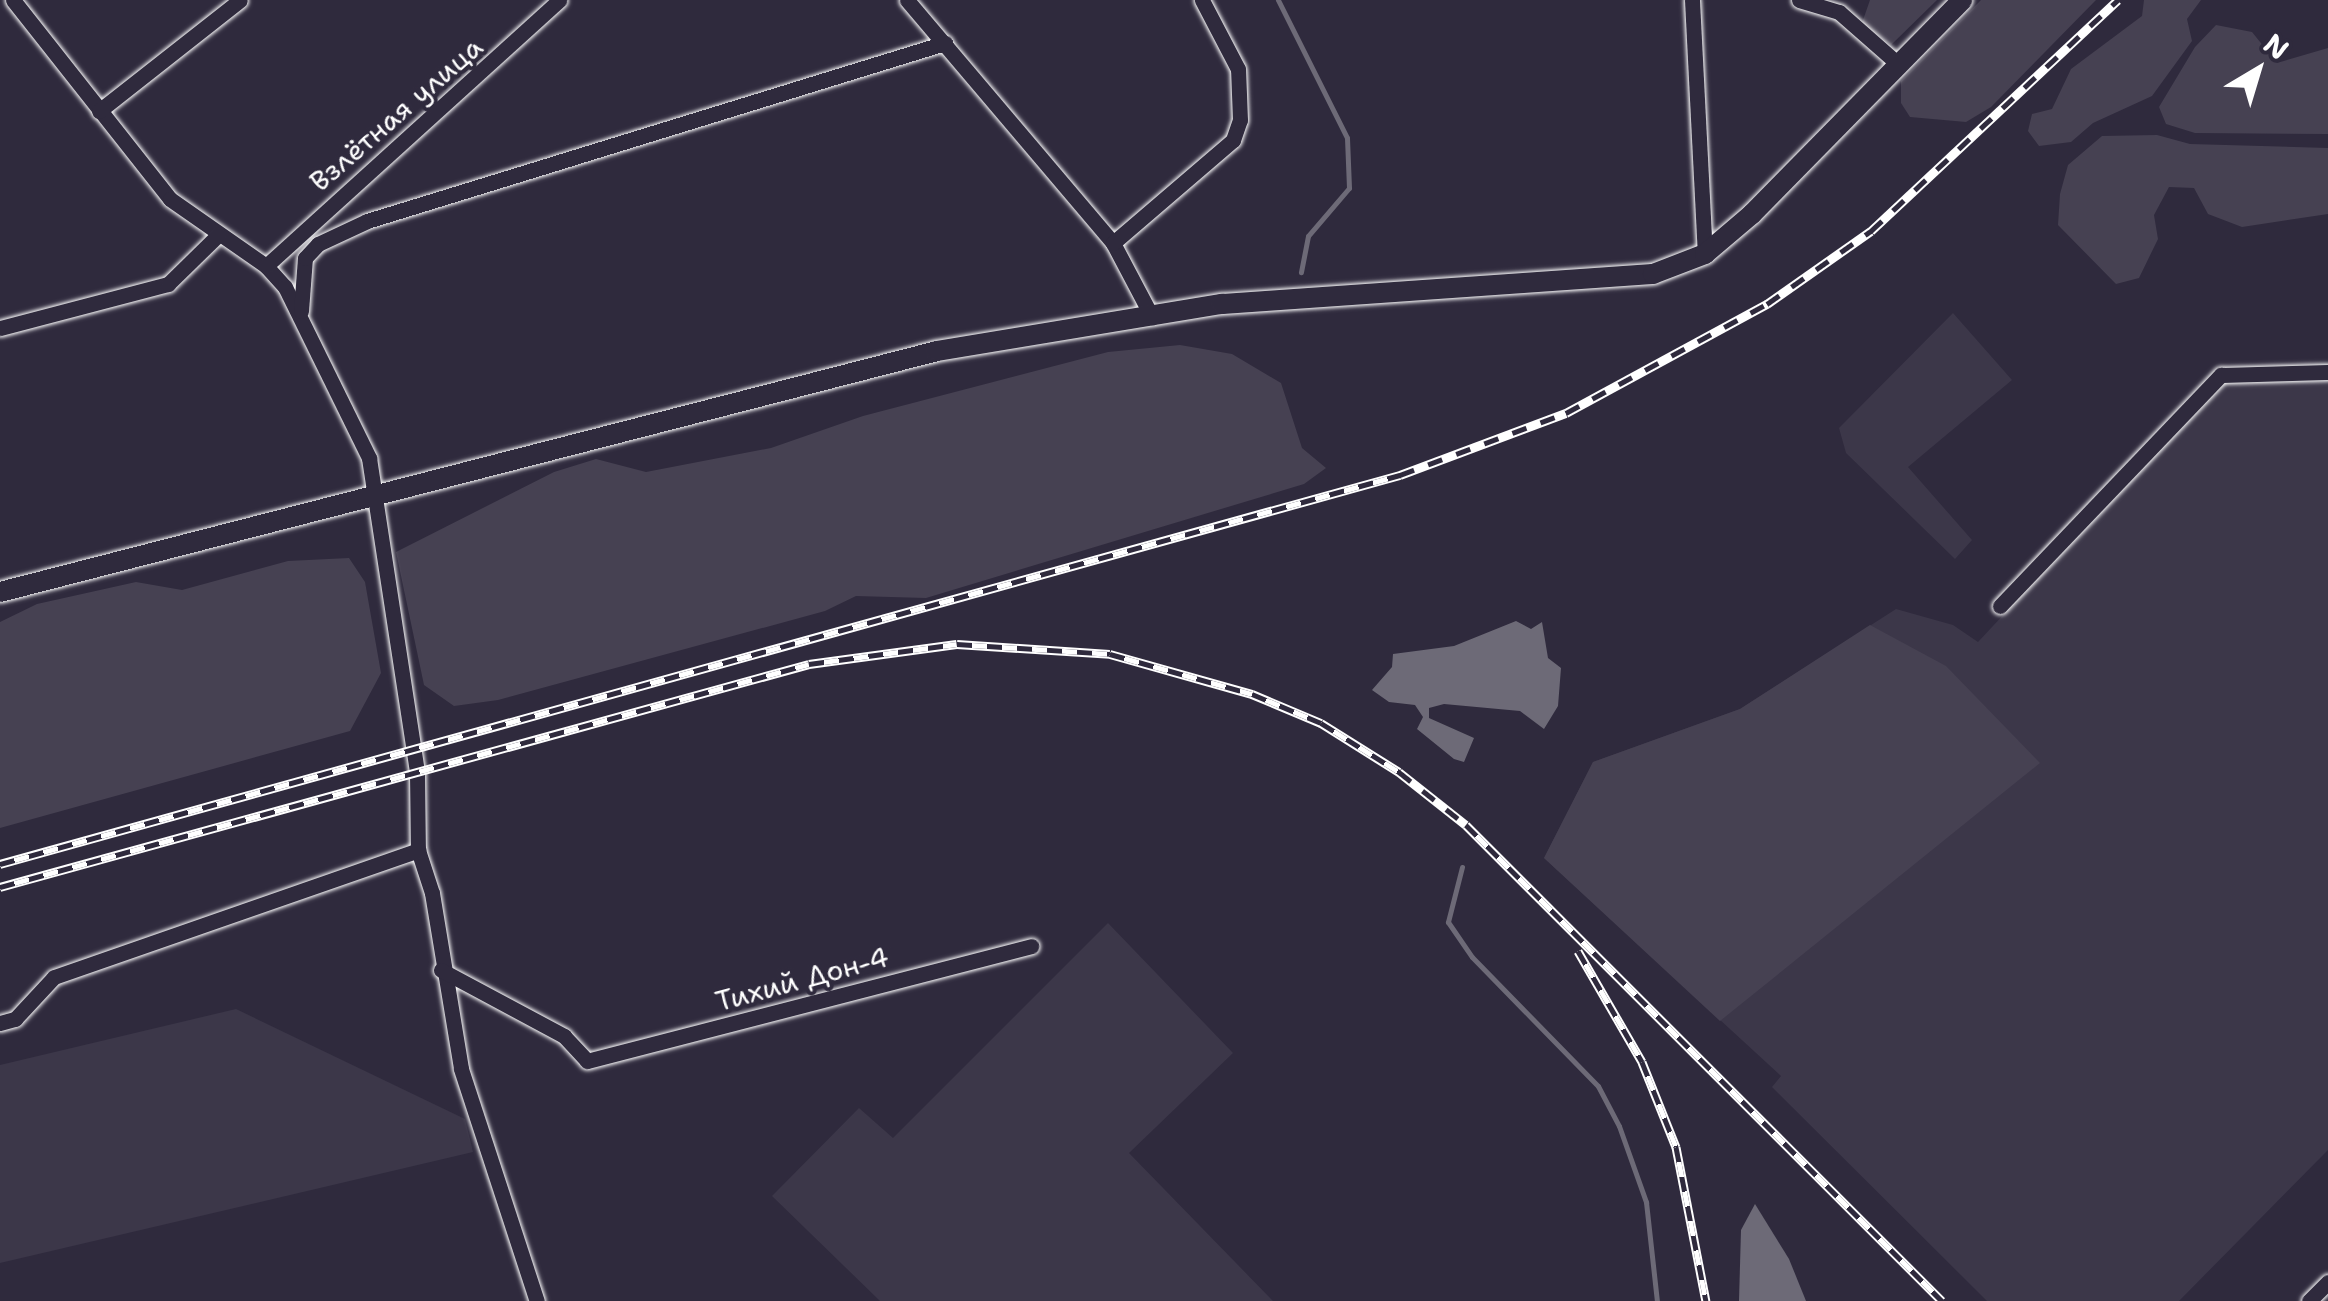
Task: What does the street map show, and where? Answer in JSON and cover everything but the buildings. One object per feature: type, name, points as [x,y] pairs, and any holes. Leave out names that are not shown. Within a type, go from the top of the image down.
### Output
[{"type":"street","points":[[13,0],[170,199],[266,266],[302,317],[369,458],[417,772],[418,850],[432,893],[441,970],[483,1149],[537,1301]]},
{"type":"street","points":[[100,111],[240,0]]},
{"type":"street","name":"Взлётная улица","points":[[266,266],[560,0]]},
{"type":"street","points":[[908,0],[1113,243],[1152,317]]},
{"type":"street","points":[[1113,243],[1233,140],[1240,120],[1238,69],[1202,0]]},
{"type":"street","points":[[1692,0],[1705,254]]},
{"type":"street","points":[[1799,0],[1839,12],[1898,64]]},
{"type":"street","points":[[0,592],[936,351],[1222,304],[1575,283],[1652,274],[1705,254],[1962,0]]},
{"type":"street","points":[[302,317],[305,258],[318,244],[367,221],[945,44]]},
{"type":"street","points":[[0,328],[168,284],[220,234]]},
{"type":"street","points":[[2000,606],[2221,375],[2328,372]]},
{"type":"street","points":[[0,1024],[15,1019],[54,977],[418,850]]},
{"type":"street","name":"Тихий Дон-4","points":[[441,970],[564,1036],[587,1061],[1030,946]]},
{"type":"street","points":[[2310,1301],[2328,1282]]},
{"type":"shaded area","points":[[1870,0],[1937,0],[1891,45],[1862,23]]},
{"type":"shaded area","points":[[1981,0],[2096,0],[1991,107],[1966,122],[1910,117],[1901,103],[1901,81]]},
{"type":"shaded area","points":[[2144,0],[2201,0],[2187,19],[2192,41],[2152,96],[2093,123],[2071,142],[2039,146],[2028,131],[2032,114],[2052,109],[2071,69],[2142,16]]},
{"type":"shaded area","points":[[2216,25],[2252,32],[2277,63],[2328,48],[2328,134],[2195,133],[2166,124],[2159,107],[2195,47]]},
{"type":"shaded area","points":[[2157,135],[2190,144],[2328,148],[2328,214],[2242,227],[2208,214],[2194,188],[2169,187],[2154,215],[2158,239],[2139,278],[2116,284],[2058,225],[2060,194],[2068,165],[2102,136]]},
{"type":"shaded area","points":[[1953,313],[2012,380],[1908,467],[1972,540],[1955,559],[1846,453],[1839,428]]},
{"type":"shaded area","points":[[1180,345],[1232,354],[1281,383],[1302,448],[1326,468],[1304,484],[926,598],[856,596],[825,611],[498,700],[454,706],[424,685],[396,552],[554,472],[596,459],[646,472],[771,448],[863,416],[1108,352]]},
{"type":"shaded area","points":[[2223,380],[2328,380],[2328,1150],[2179,1301],[1987,1301],[1772,1087],[1781,1076],[1544,858],[1593,762],[1740,709],[1896,609],[1953,625],[1978,642]]},
{"type":"shaded area","points":[[349,558],[365,582],[381,673],[350,731],[0,828],[0,622],[37,604],[136,582],[182,590],[288,561]]},
{"type":"shaded area","points":[[1516,621],[1531,629],[1542,622],[1548,658],[1561,668],[1558,706],[1544,729],[1520,711],[1444,704],[1429,708],[1429,718],[1474,738],[1464,762],[1454,759],[1417,729],[1423,717],[1415,705],[1389,702],[1372,690],[1392,667],[1393,654],[1454,646]]},
{"type":"shaded area","points":[[1870,625],[1946,666],[2040,763],[1720,1021],[1544,858],[1593,762],[1740,709]]},
{"type":"shaded area","points":[[1108,923],[1233,1053],[1129,1153],[1273,1301],[880,1301],[772,1196],[859,1108],[893,1138]]},
{"type":"shaded area","points":[[236,1009],[465,1119],[473,1152],[0,1263],[0,1065]]},
{"type":"shaded area","points":[[1755,1204],[1789,1259],[1806,1301],[1739,1301],[1741,1230]]},
{"type":"waterway","points":[[1278,0],[1347,138],[1349,188],[1308,236],[1301,272]]},
{"type":"waterway","points":[[1462,867],[1448,922],[1472,957],[1598,1086],[1619,1126],[1646,1202],[1657,1301]]},
{"type":"railway","points":[[0,864],[1400,475],[1566,413],[1767,304],[1871,231],[2118,0]]},
{"type":"railway","points":[[0,887],[809,664],[957,644],[1110,654],[1252,694],[1321,723],[1399,772],[1466,825],[1942,1301]]},
{"type":"railway","points":[[1578,951],[1642,1062],[1676,1147],[1706,1301]]}]
